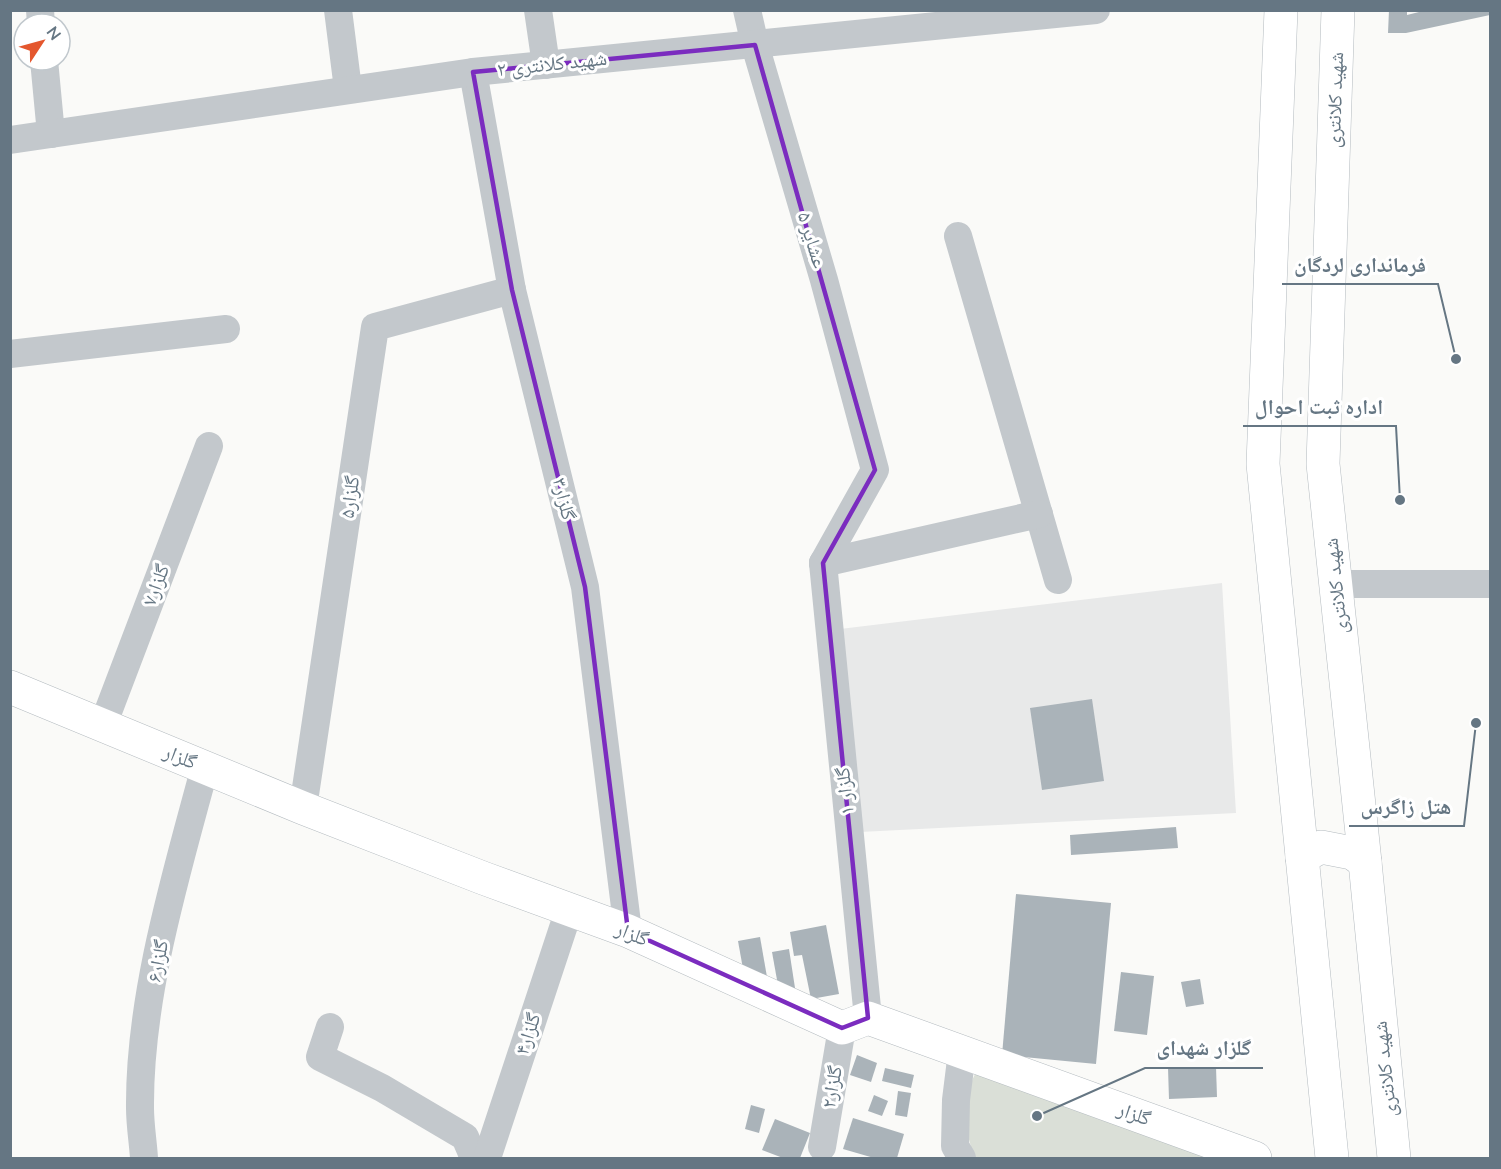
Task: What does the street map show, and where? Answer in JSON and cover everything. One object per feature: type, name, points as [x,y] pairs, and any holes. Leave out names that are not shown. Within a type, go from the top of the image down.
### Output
[{"type":"main road","points":[[1281,10],[1263,464],[1332,1158]]},
{"type":"main road","name":"شهید کلانتری","points":[[1338,10],[1323,464],[1394,1158]]},
{"type":"main road","name":"گلزار","points":[[10,687],[303,808],[628,931],[855,1023],[962,1052],[1255,1158]]},
{"type":"main road","points":[[1302,857],[1321,847],[1352,853],[1365,862]]},
{"type":"street","points":[[338,10],[348,89]]},
{"type":"street","points":[[538,10],[546,64]]},
{"type":"street","name":"عشایر ۵","points":[[747,10],[755,45],[825,280],[875,470],[823,564]]},
{"type":"street","name":"شهید کلانتری ۲","points":[[10,140],[473,72],[755,45],[971,17],[1096,10]]},
{"type":"street","points":[[45,72],[51,134]]},
{"type":"street","name":"گلزار۳","points":[[473,72],[512,290],[585,587],[628,931]]},
{"type":"street","points":[[957,236],[1058,580]]},
{"type":"street","name":"گلزار۵","points":[[303,808],[375,327],[512,290]]},
{"type":"street","points":[[10,354],[226,329]]},
{"type":"street","name":"گلزار۷","points":[[103,725],[209,446]]},
{"type":"street","points":[[823,564],[1039,514]]},
{"type":"street","name":"گلزار ۱","points":[[823,564],[855,1023]]},
{"type":"street","points":[[1335,584],[1491,584]]},
{"type":"street","name":"گلزار۶","points":[[144,1158],[140,1109],[145,1036],[156,965],[173,888],[205,767]]},
{"type":"street","name":"گلزار۴","points":[[487,1158],[569,910]]},
{"type":"street","name":"گلزار۲","points":[[822,1147],[855,1023]]},
{"type":"street","points":[[330,1028],[320,1056],[382,1088],[465,1137],[474,1158]]},
{"type":"street","points":[[962,1052],[956,1100],[955,1146],[962,1158]]},
{"type":"highlighted area","points":[[755,45],[875,470],[823,563],[868,1018],[842,1028],[628,931],[585,587],[512,290],[473,72]]},
{"type":"shaded area","points":[[1222,583],[1236,813],[860,832],[840,629]]},
{"type":"shaded area","points":[[976,1072],[1219,1158],[974,1158],[967,1132],[963,1100]]},
{"type":"building","points":[[1389,10],[1407,10],[1407,15],[1427,10],[1490,10],[1490,15],[1406,33],[1388,33]]},
{"type":"building","points":[[1092,699],[1104,781],[1042,790],[1030,708]]},
{"type":"building","points":[[1176,827],[1178,848],[1071,855],[1070,835]]},
{"type":"building","points":[[1016,894],[1111,903],[1096,1064],[1002,1055]]},
{"type":"building","points":[[826,925],[839,994],[811,999],[802,955],[794,956],[790,932]]},
{"type":"building","points":[[760,937],[767,977],[745,980],[738,941]]},
{"type":"building","points":[[789,949],[795,988],[779,991],[772,952]]},
{"type":"building","points":[[1121,972],[1154,976],[1147,1035],[1114,1031]]},
{"type":"building","points":[[1200,979],[1204,1004],[1186,1007],[1181,982]]},
{"type":"building","points":[[857,1055],[877,1063],[871,1082],[850,1075]]},
{"type":"building","points":[[1216,1067],[1217,1097],[1169,1099],[1168,1068]]},
{"type":"building","points":[[885,1068],[914,1075],[911,1088],[882,1081]]},
{"type":"building","points":[[898,1091],[911,1093],[907,1117],[895,1115]]},
{"type":"building","points":[[874,1095],[888,1101],[882,1116],[868,1111]]},
{"type":"building","points":[[751,1105],[765,1109],[759,1133],[745,1129]]},
{"type":"building","points":[[853,1118],[904,1134],[897,1158],[874,1158],[843,1149]]},
{"type":"building","points":[[775,1119],[810,1133],[800,1158],[783,1158],[762,1150]]},
{"type":"place","name":"فرمانداری لردگان","points":[[1456,359]]},
{"type":"place","name":"اداره ثبت احوال","points":[[1400,500]]},
{"type":"place","name":"هتل زاگرس","points":[[1476,723]]},
{"type":"place","name":"گلزار شهدای","points":[[1037,1116]]}]
